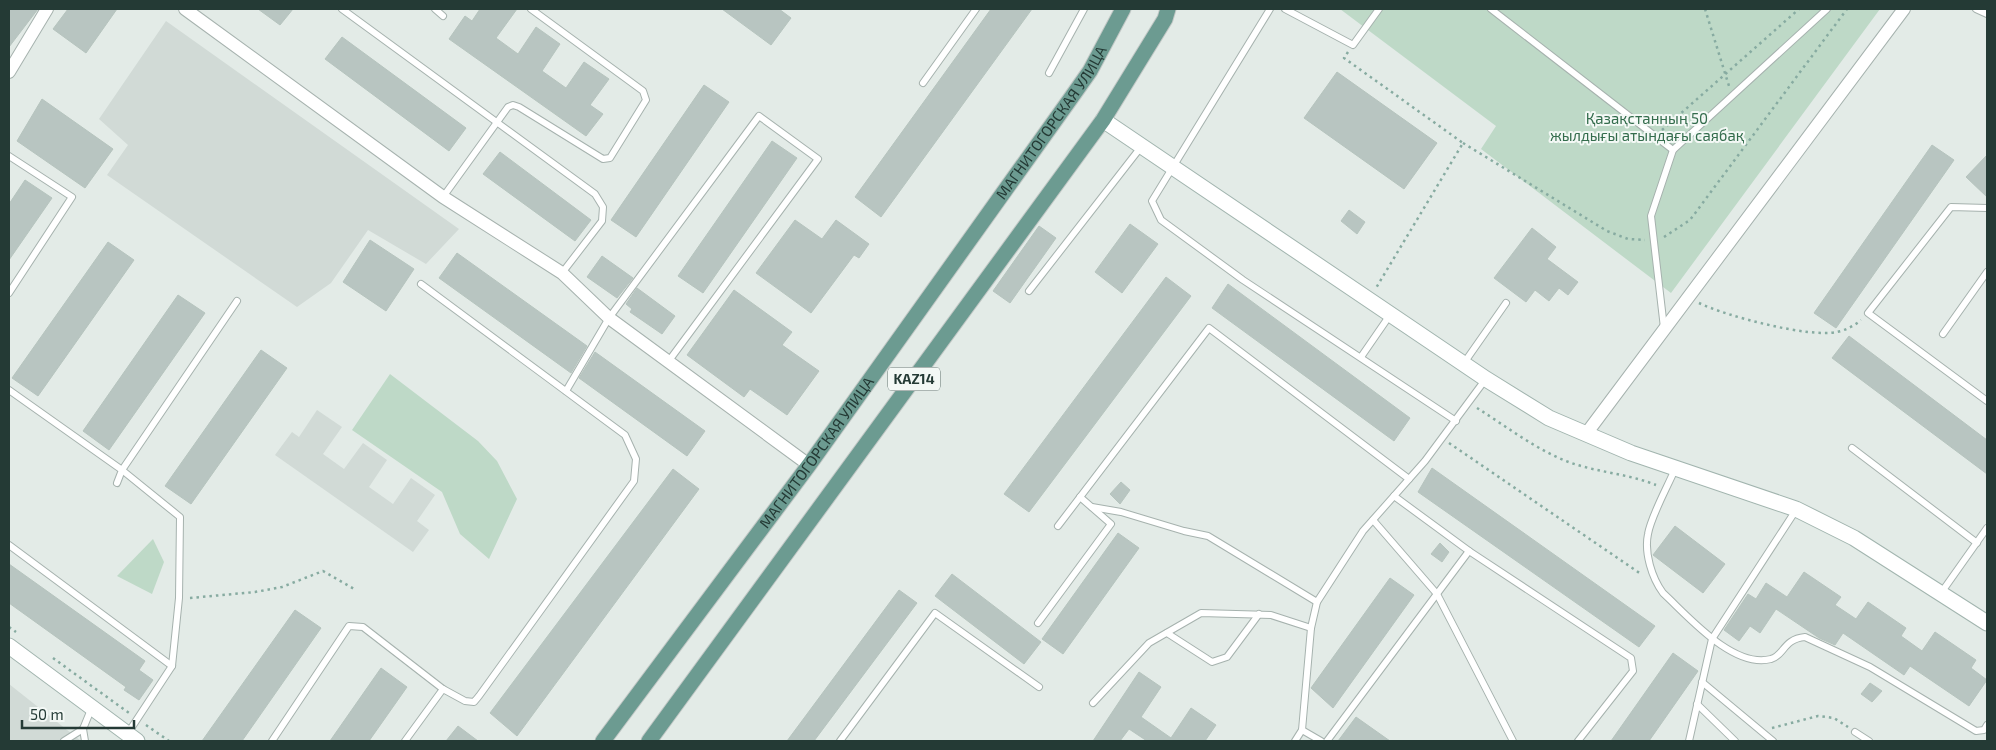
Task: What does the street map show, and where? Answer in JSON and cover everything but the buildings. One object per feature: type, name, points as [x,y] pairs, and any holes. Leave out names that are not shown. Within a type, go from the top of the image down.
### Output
[{"type":"main road","name":"МАГНИТОГОРСКАЯ УЛИЦА","points":[[603,741],[810,465],[1085,78],[1123,9]]},
{"type":"main road","name":"KAZ14","points":[[649,741],[1103,120],[1164,19],[1168,9]]},
{"type":"street","points":[[10,68],[47,9]]},
{"type":"street","points":[[186,9],[443,197],[562,273],[609,318],[810,465]]},
{"type":"street","points":[[1586,434],[1904,9]]},
{"type":"street","points":[[1103,120],[1486,379],[1549,418],[1675,468],[1796,509],[1854,538],[1987,622]]},
{"type":"street","points":[[9,646],[132,738]]},
{"type":"lane","points":[[342,9],[498,121],[595,194],[603,207],[602,222],[562,273]]},
{"type":"lane","points":[[435,9],[443,16]]},
{"type":"lane","points":[[443,197],[508,107],[513,105],[519,107],[603,159],[610,158],[646,100],[643,91],[531,9]]},
{"type":"lane","points":[[923,83],[976,9]]},
{"type":"lane","points":[[1049,73],[1084,9]]},
{"type":"lane","points":[[1270,9],[1152,201],[1161,220],[1243,280],[1456,421]]},
{"type":"lane","points":[[1285,9],[1353,45],[1379,9]]},
{"type":"lane","points":[[1491,9],[1672,150]]},
{"type":"lane","points":[[1665,329],[1652,216],[1672,150],[1827,9]]},
{"type":"lane","points":[[1976,9],[1987,14]]},
{"type":"lane","points":[[566,391],[609,318],[759,116],[818,159],[668,362]]},
{"type":"lane","points":[[1029,291],[1142,146]]},
{"type":"lane","points":[[9,156],[72,197],[9,293]]},
{"type":"lane","points":[[1987,208],[1951,207],[1868,313],[1987,401]]},
{"type":"lane","points":[[1943,334],[1987,272]]},
{"type":"lane","points":[[272,741],[349,626],[363,627],[443,690],[465,701],[474,702],[634,480],[636,459],[625,435],[421,284]]},
{"type":"lane","points":[[117,483],[122,470],[237,301]]},
{"type":"lane","points":[[1464,364],[1506,303]]},
{"type":"lane","points":[[1361,357],[1391,315]]},
{"type":"lane","points":[[1058,526],[1209,328],[1409,479]]},
{"type":"lane","points":[[1295,741],[1302,730],[1311,628],[1317,602],[1363,531],[1443,438],[1486,379]]},
{"type":"lane","points":[[9,390],[122,470],[180,517],[179,598],[172,666],[139,720],[132,738]]},
{"type":"lane","points":[[1852,448],[1977,543]]},
{"type":"lane","points":[[1675,468],[1648,534],[1650,564],[1657,584],[1712,639],[1754,661],[1773,659],[1795,638],[1805,638],[1870,667],[1976,731],[1984,730],[1987,725]]},
{"type":"lane","points":[[1394,496],[1469,551],[1631,658],[1633,671],[1578,741]]},
{"type":"lane","points":[[1038,623],[1111,524],[1080,497]]},
{"type":"lane","points":[[1092,508],[1122,512],[1184,531],[1208,536],[1317,602]]},
{"type":"lane","points":[[1689,741],[1712,639],[1796,509]]},
{"type":"lane","points":[[1373,520],[1437,594],[1513,741]]},
{"type":"lane","points":[[1941,592],[1987,528]]},
{"type":"lane","points":[[9,545],[172,666]]},
{"type":"lane","points":[[1327,741],[1469,551]]},
{"type":"lane","points":[[840,741],[935,613],[1039,687]]},
{"type":"lane","points":[[1093,703],[1149,644],[1201,613],[1271,615],[1311,628]]},
{"type":"lane","points":[[1167,633],[1212,662],[1227,657],[1260,614]]},
{"type":"lane","points":[[1702,682],[1773,741]]},
{"type":"lane","points":[[405,741],[443,690]]},
{"type":"lane","points":[[1697,704],[1735,741]]},
{"type":"lane","points":[[64,741],[82,729],[92,707]]},
{"type":"lane","points":[[82,729],[85,741]]},
{"type":"lane","points":[[1302,730],[1321,741]]},
{"type":"lane","points":[[1855,732],[1869,741]]},
{"type":"path","points":[[1704,9],[1732,96]]},
{"type":"path","points":[[1654,136],[1800,9]]},
{"type":"path","points":[[1353,45],[1344,58],[1462,143],[1607,231],[1628,239],[1654,242],[1690,220],[1846,9]]},
{"type":"path","points":[[1369,300],[1402,248],[1462,143]]},
{"type":"path","points":[[1688,298],[1735,318],[1803,331],[1836,332],[1853,327],[1868,313]]},
{"type":"path","points":[[1469,403],[1555,455],[1580,466],[1632,476],[1666,489]]},
{"type":"path","points":[[1443,438],[1657,584]]},
{"type":"path","points":[[179,598],[255,592],[282,587],[323,571],[356,590]]},
{"type":"path","points":[[9,627],[17,632]]},
{"type":"path","points":[[48,655],[169,741]]},
{"type":"path","points":[[1760,731],[1818,716],[1834,718],[1855,732]]},
{"type":"shaded area","points":[[166,21],[459,229],[426,264],[368,230],[331,283],[297,307],[107,175],[128,145],[99,119]]},
{"type":"shaded area","points":[[317,410],[342,427],[323,454],[344,469],[363,443],[387,460],[369,487],[393,504],[411,478],[435,495],[417,521],[429,530],[413,552],[275,455],[292,432],[299,437]]},
{"type":"shaded area","points":[[9,684],[81,741],[9,741]]},
{"type":"green space","name":"Қазақстанның 50 жылдығы атындағы саябақ","points":[[1340,9],[1880,9],[1671,293],[1481,149],[1496,126]]},
{"type":"green space","points":[[390,374],[478,441],[497,461],[517,499],[489,559],[460,534],[442,492],[352,430]]},
{"type":"green space","points":[[153,539],[164,562],[152,594],[117,576]]}]
